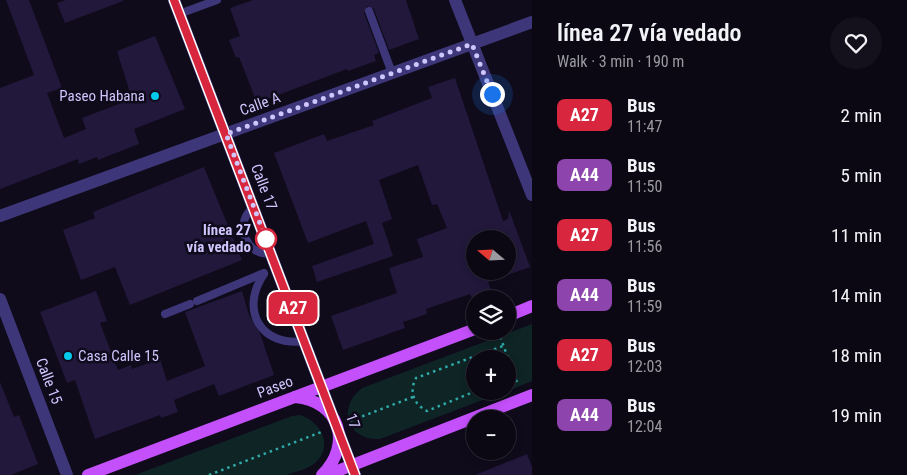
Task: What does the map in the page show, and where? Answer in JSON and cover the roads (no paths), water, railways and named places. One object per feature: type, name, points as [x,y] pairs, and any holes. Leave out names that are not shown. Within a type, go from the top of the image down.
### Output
[{"type":"main road","points":[[516,313],[532,306]]},
{"type":"main road","name":"Paseo","points":[[88,475],[466,332]]},
{"type":"main road","points":[[293,397],[308,398],[320,404],[331,414],[338,426],[340,440],[338,454],[331,467],[322,475]]},
{"type":"main road","points":[[327,475],[354,470],[528,397]]},
{"type":"street","name":"Calle 17","points":[[174,0],[323,387]]},
{"type":"street","points":[[455,0],[532,195]]},
{"type":"street","name":"Calle A","points":[[0,216],[532,22]]},
{"type":"street","name":"Calle 15","points":[[0,299],[67,475]]},
{"type":"street","name":"17","points":[[323,387],[354,470]]},
{"type":"lane","points":[[179,14],[217,0]]},
{"type":"lane","points":[[369,11],[392,73]]},
{"type":"lane","points":[[254,208],[244,218],[245,236],[256,252],[264,255],[272,253]]},
{"type":"lane","points":[[165,314],[278,268]]},
{"type":"lane","points":[[264,274],[254,292],[252,304],[263,331],[276,340],[293,343],[306,341]]},
{"type":"place","name":"Paseo Habana","points":[[155,96]]},
{"type":"place","name":"línea 27 vía vedado","points":[[266,239]]},
{"type":"place","name":"Casa Calle 15","points":[[68,356]]}]
